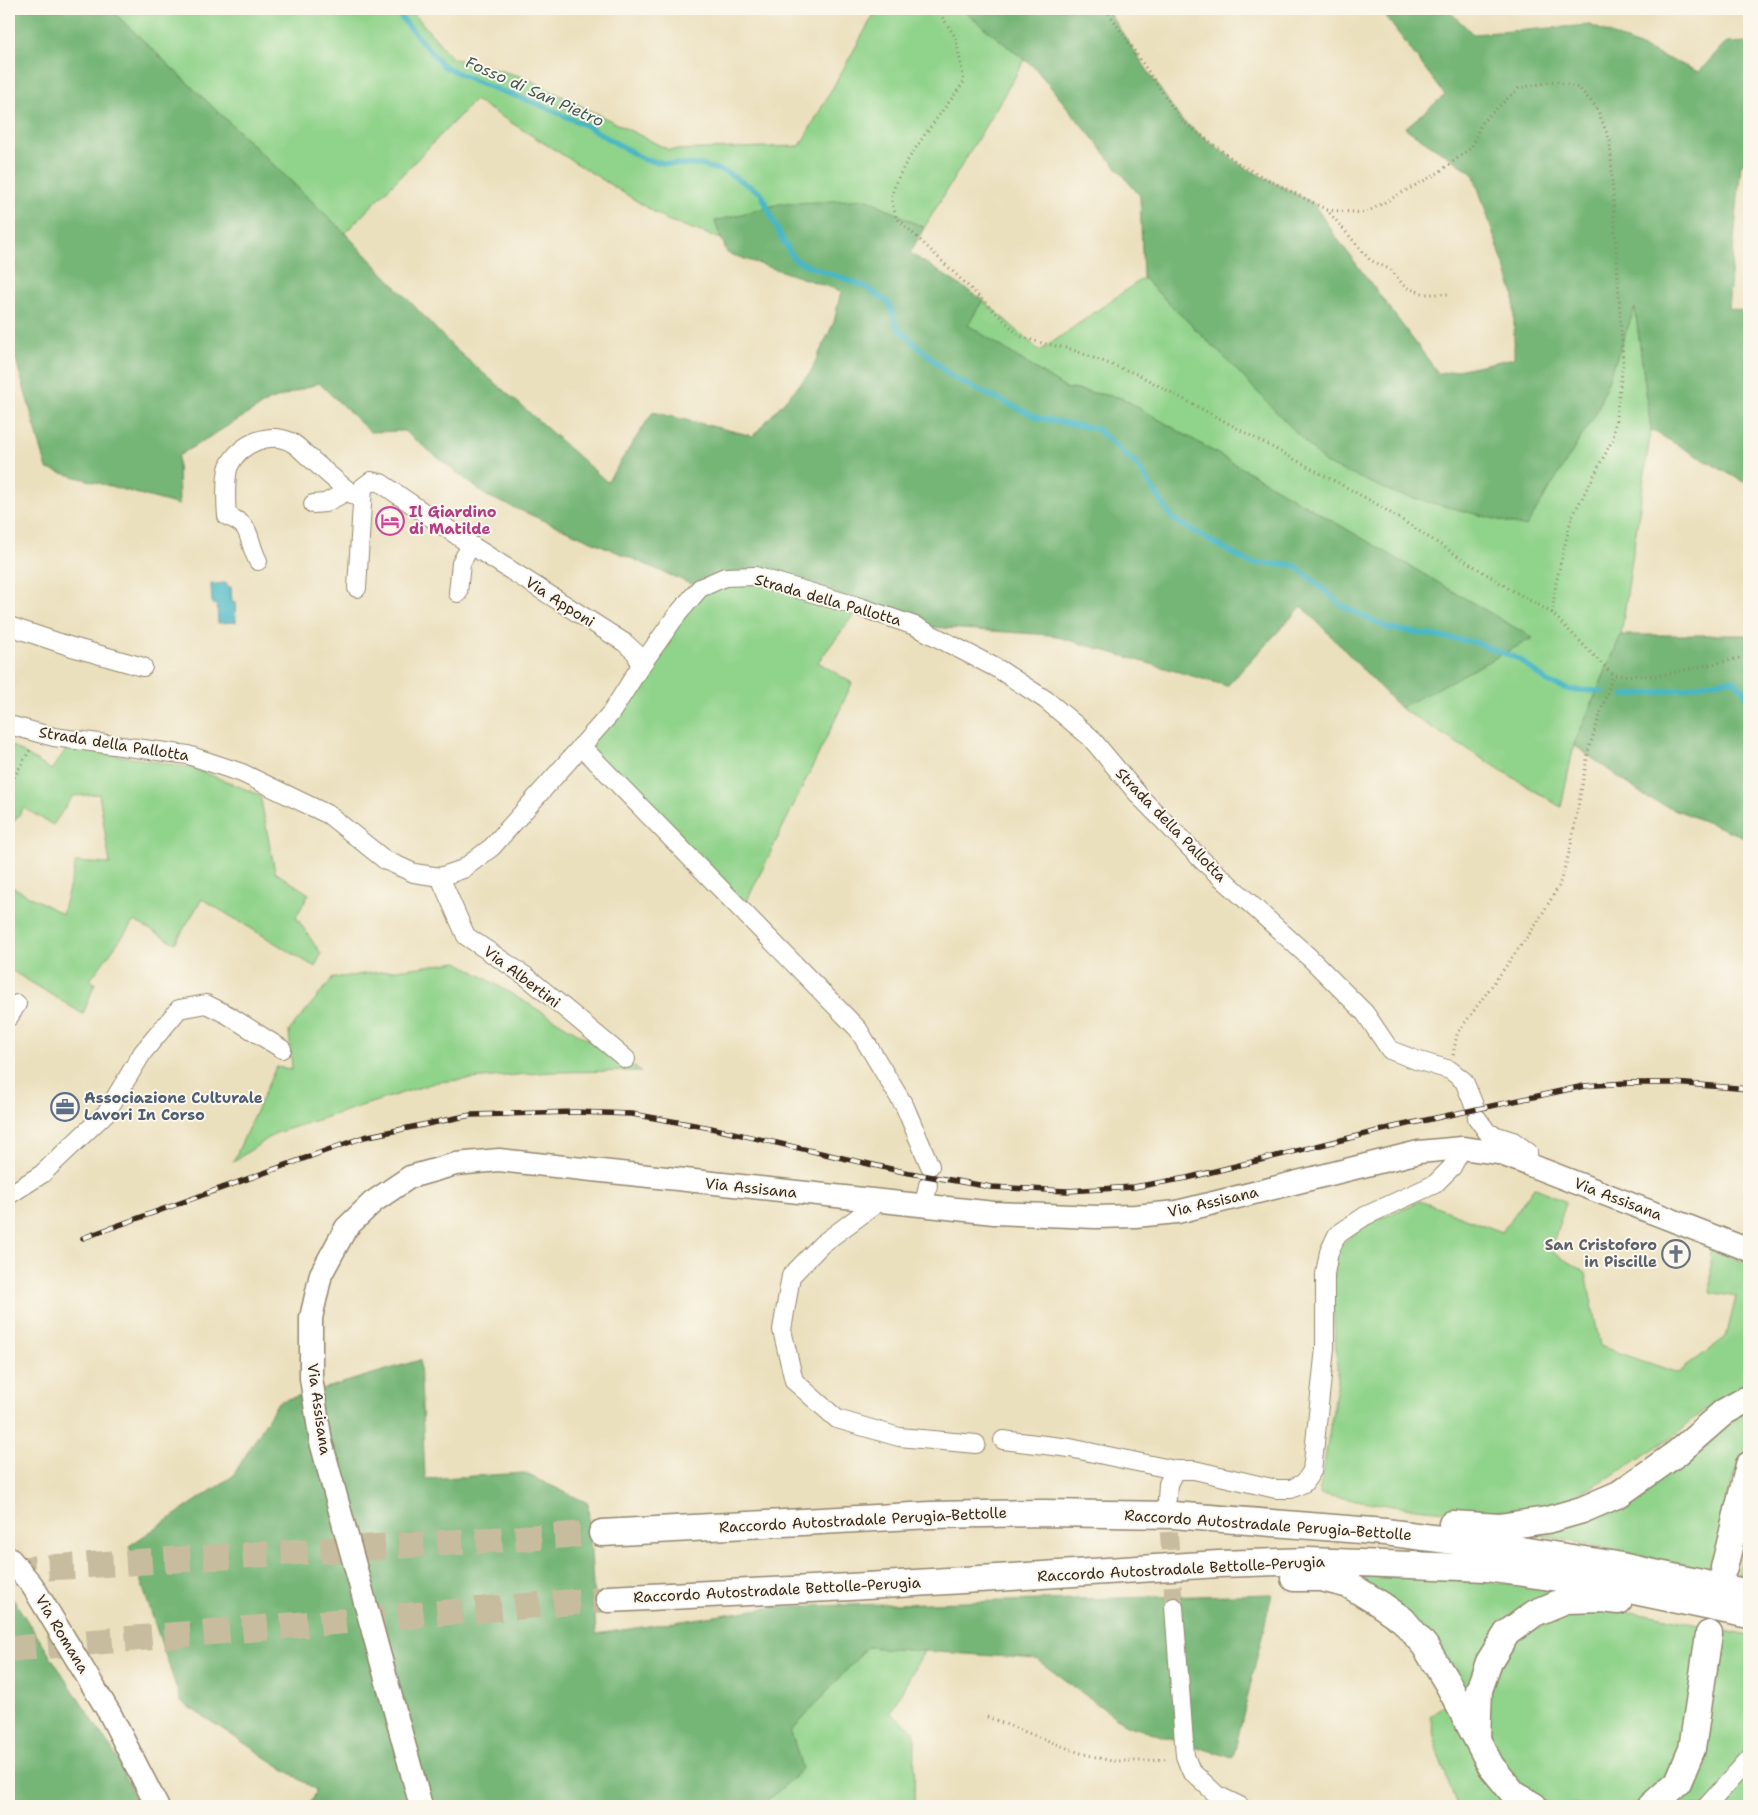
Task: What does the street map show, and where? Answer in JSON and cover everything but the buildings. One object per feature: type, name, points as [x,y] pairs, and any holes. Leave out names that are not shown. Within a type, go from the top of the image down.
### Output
[{"type":"highway","points":[[1170,1507],[1263,1511],[1499,1527],[1547,1520],[1582,1510],[1619,1494],[1677,1453],[1724,1412],[1749,1398]]},
{"type":"highway","points":[[1724,1568],[1749,1465]]},
{"type":"highway","name":"Raccordo Autostradale Perugia-Bettolle","points":[[602,1533],[931,1515],[1043,1513],[1170,1507],[1495,1546],[1611,1564],[1749,1593]]},
{"type":"highway","name":"Raccordo Autostradale Bettolle-Perugia","points":[[609,1599],[1310,1561],[1487,1568],[1596,1583],[1749,1615]]},
{"type":"highway","points":[[932,1582],[1000,1589],[1218,1578],[1321,1578],[1349,1586],[1403,1620],[1420,1639],[1448,1684],[1491,1766],[1514,1794],[1534,1806]]},
{"type":"highway","points":[[1478,1739],[1480,1690],[1489,1662],[1507,1633],[1534,1613],[1566,1600],[1603,1599],[1656,1607],[1749,1629]]},
{"type":"highway","points":[[1651,1806],[1678,1782],[1692,1749],[1709,1634]]},
{"type":"main road","name":"Via Assisana","points":[[421,1806],[322,1442],[311,1378],[311,1318],[321,1274],[346,1228],[373,1202],[410,1177],[456,1164],[499,1160],[880,1201],[926,1196],[994,1213],[1096,1217],[1135,1216],[1177,1212],[1420,1152],[1462,1148],[1499,1153],[1749,1250]]},
{"type":"main road","name":"Via Romana","points":[[9,1558],[32,1586],[110,1714],[157,1806]]},
{"type":"street","points":[[258,561],[252,549],[247,529],[240,521],[226,516],[229,467],[243,448],[257,440],[276,438],[293,443],[354,496]]},
{"type":"street","name":"Via Apponi","points":[[357,588],[354,496],[371,481],[381,483],[471,545],[625,643],[637,654],[640,667]]},
{"type":"street","points":[[313,504],[354,496]]},
{"type":"street","points":[[458,593],[461,563],[471,545]]},
{"type":"street","name":"Strada della Pallotta","points":[[9,725],[54,737],[188,755],[242,773],[329,815],[385,860],[414,872],[440,877],[463,869],[492,847],[610,713],[676,616],[700,588],[726,577],[755,576],[860,607],[915,626],[1000,670],[1046,700],[1090,738],[1142,799],[1202,860],[1310,958],[1365,1013],[1390,1050],[1450,1070]]},
{"type":"street","points":[[9,626],[72,647],[143,667]]},
{"type":"street","points":[[581,746],[858,1029],[905,1107],[930,1166]]},
{"type":"street","name":"Via Albertini","points":[[440,877],[466,936],[527,977],[626,1059]]},
{"type":"street","points":[[9,1195],[42,1174],[106,1113],[143,1052],[179,1010],[206,1004],[228,1015],[282,1049]]},
{"type":"street","points":[[1450,1070],[1464,1081],[1475,1112],[1488,1133],[1513,1141],[1528,1152],[1529,1164]]},
{"type":"street","points":[[1003,1440],[1070,1448],[1175,1470],[1204,1472],[1276,1489],[1291,1489],[1304,1483],[1312,1471],[1325,1348],[1325,1274],[1329,1252],[1337,1235],[1365,1216],[1435,1184],[1452,1167],[1462,1148]]},
{"type":"street","points":[[880,1201],[822,1244],[791,1276],[782,1330],[794,1381],[837,1419],[900,1437],[976,1444]]},
{"type":"street","points":[[1170,1507],[1168,1484],[1175,1470]]},
{"type":"street","points":[[1174,1607],[1184,1756],[1191,1771],[1217,1794],[1240,1806]]},
{"type":"street","points":[[1707,1806],[1749,1759]]},
{"type":"path","points":[[937,9],[956,38],[964,82],[911,154],[895,183],[891,199],[896,217],[1020,336],[1070,349],[1139,375],[1375,503],[1508,588],[1552,613],[1613,675],[1657,676],[1749,656]]},
{"type":"path","points":[[1106,9],[1181,120],[1242,166],[1326,210],[1370,260],[1390,270],[1405,287],[1425,294],[1449,294]]},
{"type":"path","points":[[1326,210],[1365,213],[1438,173],[1471,148],[1482,122],[1519,88],[1555,81],[1579,88],[1597,108],[1610,141],[1622,365],[1613,439],[1572,519],[1556,582],[1552,613]]},
{"type":"path","points":[[1450,1070],[1457,1034],[1536,926],[1559,886],[1570,850],[1589,748],[1613,675]]},
{"type":"path","points":[[9,786],[40,733]]},
{"type":"path","points":[[987,1717],[1080,1753],[1111,1761],[1151,1762],[1184,1756]]},
{"type":"green space","points":[[9,9],[110,9],[345,233],[454,348],[607,482],[653,412],[753,436],[810,373],[834,322],[841,291],[727,253],[715,221],[779,204],[868,199],[924,228],[910,253],[983,300],[968,325],[1065,388],[1122,398],[1533,638],[1400,708],[1302,606],[1227,686],[1051,635],[915,626],[755,576],[700,588],[487,496],[404,431],[370,432],[319,383],[269,401],[178,456],[179,505],[47,469],[16,360],[9,363]]},
{"type":"green space","points":[[110,9],[410,9],[452,58],[524,77],[669,150],[800,146],[877,9],[961,9],[1025,60],[924,228],[868,199],[715,221],[721,239],[667,220],[475,100],[345,233]]},
{"type":"green space","points":[[961,9],[1106,9],[1181,120],[1242,166],[1313,203],[1333,233],[1439,374],[1514,358],[1514,295],[1473,173],[1405,128],[1445,95],[1380,9],[1447,9],[1473,34],[1590,25],[1699,72],[1725,43],[1749,42],[1749,162],[1741,164],[1728,308],[1749,312],[1749,485],[1651,430],[1635,308],[1596,413],[1526,527],[1397,494],[1325,463],[1226,359],[1143,278],[1140,196],[1035,68]]},
{"type":"green space","points":[[1143,278],[1226,359],[1596,413],[1635,307],[1651,430],[1621,635],[1574,745],[1561,807],[1400,708],[1527,635],[1122,398],[1065,388],[967,325],[983,300],[1040,351]]},
{"type":"green space","points":[[725,577],[860,607],[818,662],[852,683],[742,911],[581,746],[676,616]]},
{"type":"green space","points":[[1621,635],[1749,635],[1749,839],[1649,799],[1574,745]]},
{"type":"green space","points":[[9,744],[51,770],[68,747],[193,768],[260,795],[275,872],[309,894],[296,917],[321,954],[315,967],[202,899],[175,943],[134,921],[90,980],[95,983],[83,1014],[9,969],[9,885],[62,914],[76,862],[110,864],[99,794],[73,796],[53,825],[24,808],[9,828]]},
{"type":"green space","points":[[458,962],[641,1071],[551,1072],[437,1082],[276,1133],[233,1162],[276,1067],[292,1069],[289,1031],[333,978]]},
{"type":"green space","points":[[1534,1187],[1566,1202],[1551,1251],[1586,1273],[1600,1346],[1678,1373],[1726,1337],[1736,1297],[1711,1292],[1711,1250],[1749,1263],[1749,1380],[1673,1436],[1623,1469],[1557,1507],[1468,1513],[1393,1506],[1319,1494],[1338,1380],[1332,1294],[1337,1248],[1363,1226],[1420,1201],[1502,1232]]},
{"type":"green space","points":[[420,1360],[425,1479],[524,1473],[588,1503],[596,1634],[773,1607],[1272,1594],[1233,1758],[1126,1725],[1036,1659],[867,1647],[791,1732],[802,1769],[762,1806],[309,1806],[316,1790],[181,1702],[129,1546],[233,1476],[278,1402]]},
{"type":"green space","points":[[1749,1409],[1749,1445],[1732,1480],[1713,1571],[1532,1533]]},
{"type":"green space","points":[[1749,1510],[1749,1580],[1737,1577]]},
{"type":"green space","points":[[1346,1574],[1517,1584],[1553,1589],[1533,1604],[1532,1621],[1578,1605],[1652,1615],[1749,1636],[1749,1806],[1457,1806],[1437,1751],[1430,1716],[1460,1689]]},
{"type":"green space","points":[[9,1593],[116,1756],[138,1806],[9,1806]]},
{"type":"green space","points":[[867,1647],[924,1651],[890,1713],[915,1732],[914,1806],[762,1806],[802,1769],[791,1732]]},
{"type":"water","points":[[227,583],[228,587],[231,587],[232,602],[235,602],[236,622],[218,623],[217,605],[212,604],[211,584]]},
{"type":"waterway","name":"Fosso di San Pietro","points":[[394,9],[443,66],[482,84],[538,104],[585,125],[645,160],[669,164],[700,165],[726,172],[761,193],[781,237],[794,259],[864,286],[889,303],[897,327],[953,378],[1039,418],[1097,429],[1137,465],[1173,519],[1250,563],[1295,565],[1343,606],[1388,628],[1474,642],[1519,659],[1549,683],[1571,690],[1602,691]]},
{"type":"waterway","name":"Fosso di San Pietro","points":[[1624,695],[1671,691],[1715,681],[1733,680],[1744,690],[1749,703]]},
{"type":"waterway","name":"Fosso di San Pietro","points":[[1749,739],[1746,753],[1749,758]]},
{"type":"tunnel","points":[[1167,1505],[1174,1607]]},
{"type":"tunnel","points":[[9,1570],[602,1533]]},
{"type":"tunnel","points":[[9,1649],[609,1599]]},
{"type":"railway","points":[[83,1238],[364,1137],[471,1115],[575,1112],[632,1114],[711,1128],[904,1172],[991,1187],[1067,1191],[1134,1187],[1187,1178],[1394,1127],[1584,1086],[1626,1083],[1674,1083],[1749,1089]]},
{"type":"place","name":"Il Giardino di Matilde","points":[[390,521]]},
{"type":"place","name":"Associazione Culturale Lavori In Corso","points":[[65,1107]]},
{"type":"place","name":"San Cristoforo in Piscille","points":[[1676,1254]]}]
